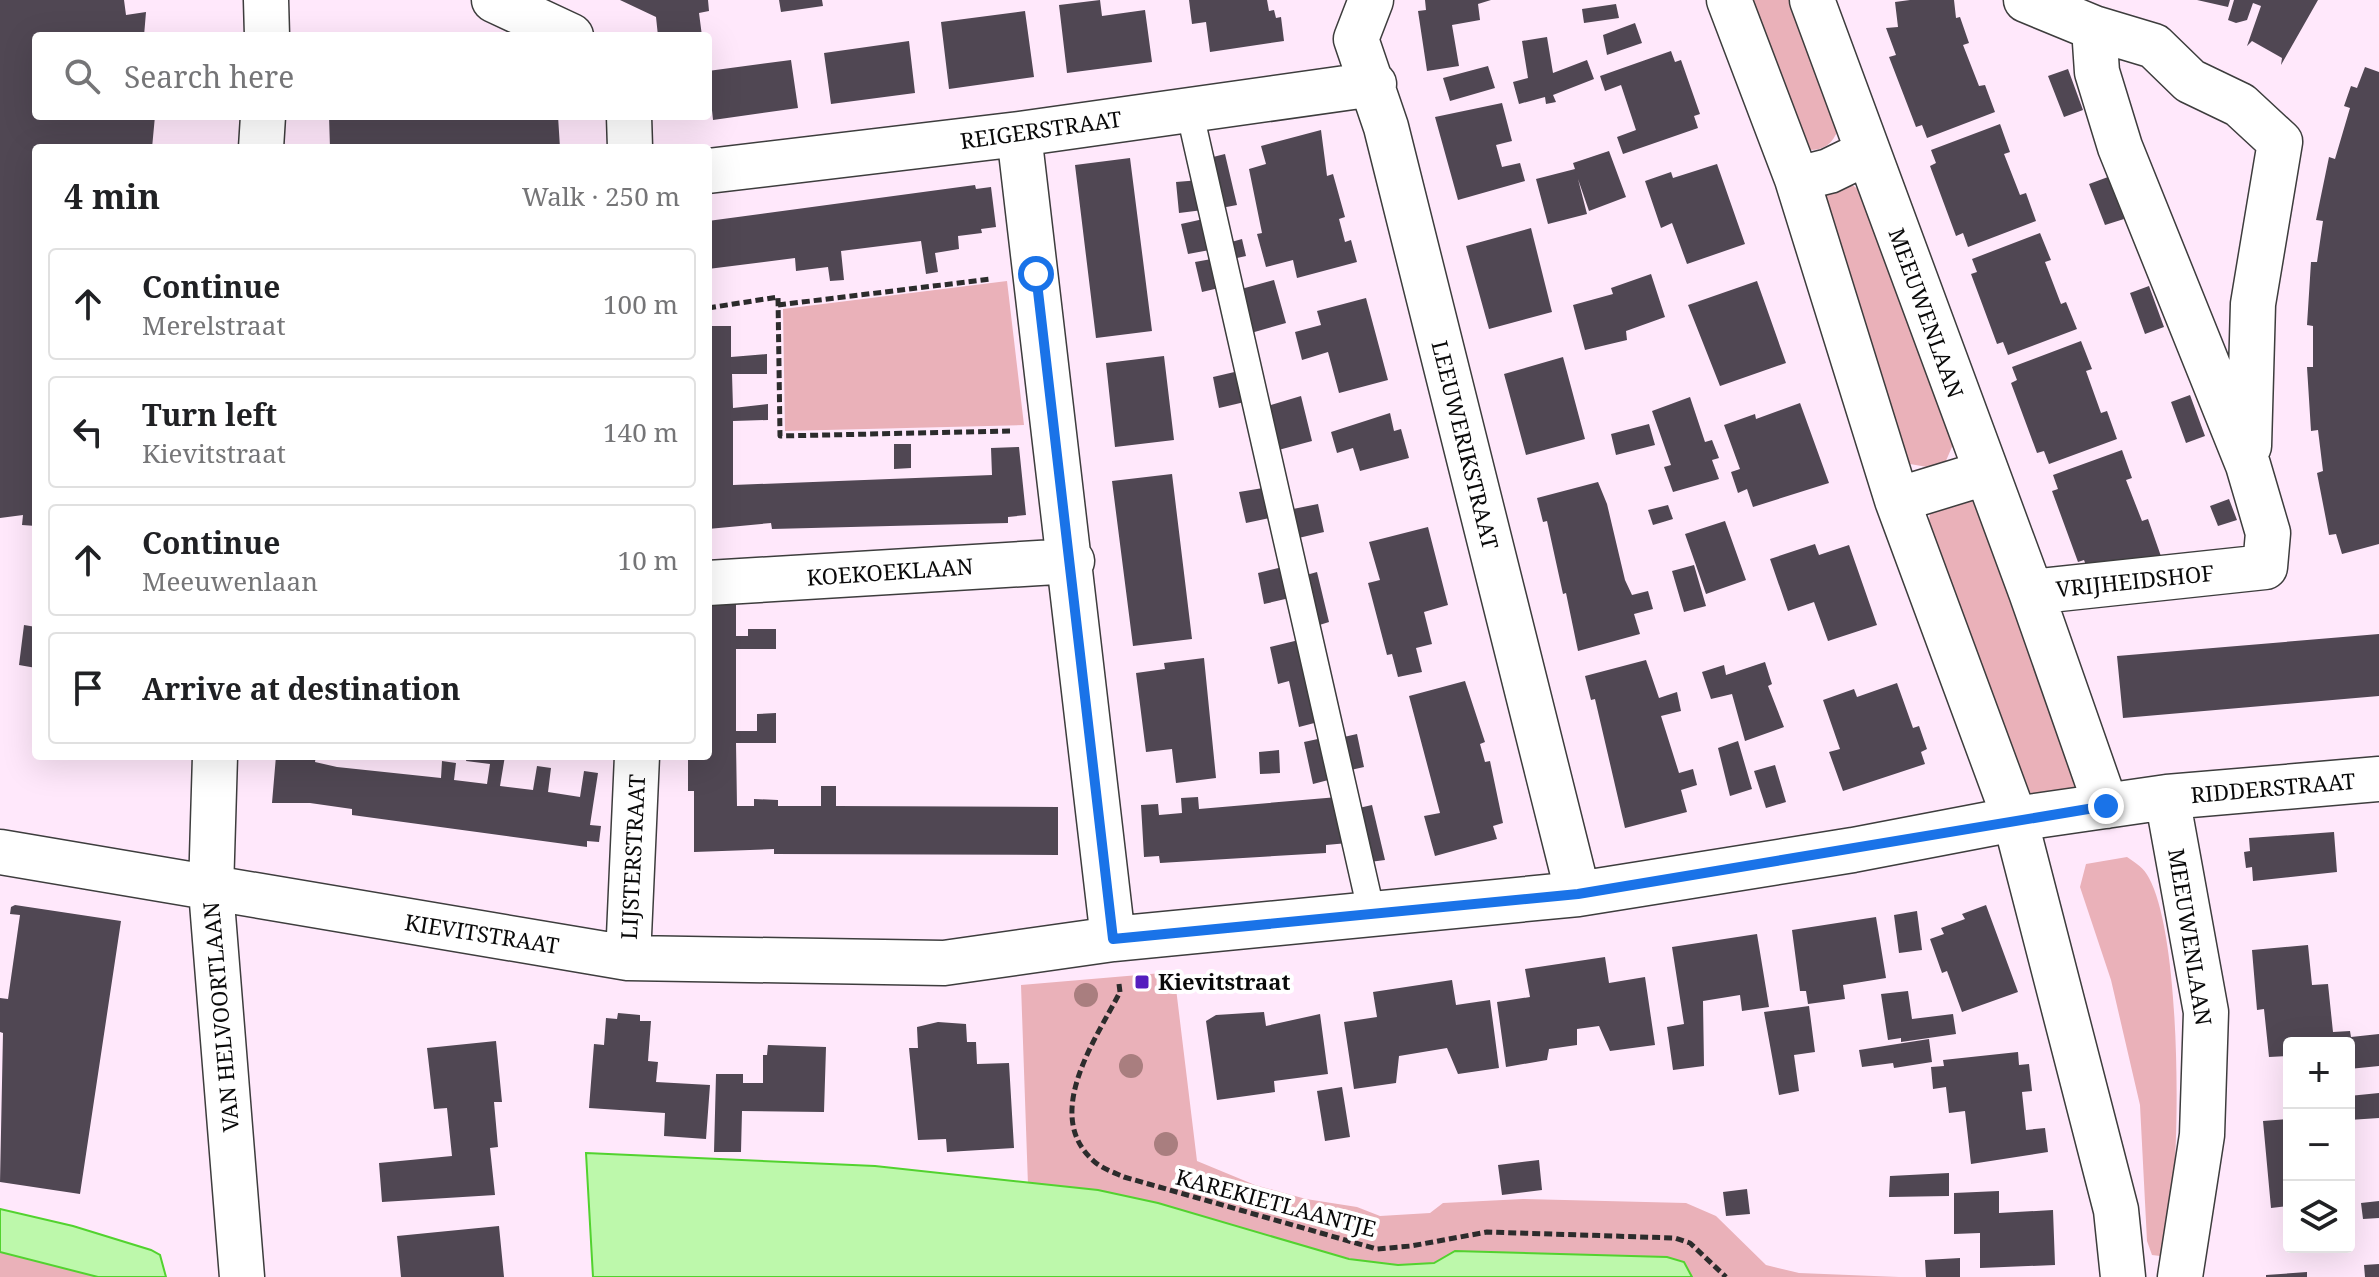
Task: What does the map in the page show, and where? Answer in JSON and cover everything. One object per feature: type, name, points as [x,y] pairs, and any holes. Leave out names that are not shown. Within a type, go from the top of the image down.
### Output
[{"type":"street","points":[[266,0],[267,32]]},
{"type":"street","points":[[494,0],[562,32]]},
{"type":"street","name":"LEEUWERIKSTRAAT","points":[[1371,0],[1356,39],[1374,84],[1578,894]]},
{"type":"street","points":[[1729,0],[1797,179],[1897,500],[2015,819],[2116,1210],[2123,1277]]},
{"type":"street","name":"MEEUWENLAAN","points":[[1812,0],[2031,592]]},
{"type":"street","name":"VRIJHEIDSHOF","points":[[2026,0],[2094,28],[2154,46],[2190,81],[2240,105],[2280,142],[2253,304],[2248,465]]},
{"type":"street","name":"VRIJHEIDSHOF","points":[[2094,28],[2097,72],[2120,147],[2248,465],[2268,533],[2265,567],[2031,592],[2106,806]]},
{"type":"street","name":"REIGERSTRAAT","points":[[712,171],[1019,134],[1374,84]]},
{"type":"street","points":[[261,144],[263,120]]},
{"type":"street","points":[[629,120],[630,144]]},
{"type":"street","points":[[1019,134],[1072,561],[1113,939]]},
{"type":"street","points":[[1797,179],[1829,171],[1868,152]]},
{"type":"street","points":[[1897,500],[1985,473]]},
{"type":"street","name":"KOEKOEKLAAN","points":[[712,583],[1072,561]]},
{"type":"street","name":"VAN HELVOORTLAAN","points":[[215,760],[211,890],[242,1277]]},
{"type":"street","name":"LIJSTERSTRAAT","points":[[628,958],[637,760]]},
{"type":"street","name":"RIDDERSTRAAT","points":[[2167,797],[2379,779]]},
{"type":"street","points":[[2015,819],[2167,797]]},
{"type":"street","name":"MEEUWENLAAN","points":[[2167,797],[2206,1012],[2202,1135],[2180,1277]]},
{"type":"street","name":"KIEVITSTRAAT","points":[[0,852],[628,958],[944,963],[1113,939],[1578,894],[1853,850],[2015,819]]},
{"type":"lane","points":[[1189,109],[1372,915]]},
{"type":"path","points":[[778,305],[1036,274]]},
{"type":"path","points":[[712,307],[778,297],[780,436],[1055,430]]},
{"type":"path","name":"KAREKIETLAANTJE","points":[[1113,939],[1120,992],[1077,1074],[1072,1101],[1081,1144],[1096,1163],[1124,1177],[1377,1249],[1487,1232],[1675,1238],[1690,1243],[1726,1277]]},
{"type":"shaded area","points":[[1745,0],[1791,0],[1838,129],[1826,146],[1806,150]]},
{"type":"shaded area","points":[[1848,182],[1865,194],[1955,440],[1945,463],[1933,468],[1910,464],[1904,454],[1818,200],[1824,190]]},
{"type":"shaded area","points":[[1007,281],[1024,425],[785,431],[783,309]]},
{"type":"shaded area","points":[[1969,496],[1981,508],[2080,780],[2076,790],[2045,801],[2024,794],[1928,527],[1931,507]]},
{"type":"shaded area","points":[[2127,857],[2147,874],[2160,907],[2173,992],[2177,1093],[2174,1182],[2160,1256],[2152,1255],[2147,1241],[2140,1105],[2111,980],[2080,887],[2086,864]]},
{"type":"shaded area","points":[[1174,972],[1197,1161],[1255,1185],[1306,1199],[1357,1207],[1380,1216],[1430,1213],[1443,1203],[1523,1199],[1686,1203],[1716,1216],[1766,1265],[1799,1273],[1899,1277],[1692,1277],[1684,1262],[1456,1251],[1434,1263],[1406,1265],[1373,1262],[1298,1246],[1144,1200],[1095,1191],[1028,1185],[1021,985]]},
{"type":"shaded area","points":[[586,1153],[875,1166],[1098,1190],[1158,1203],[1349,1259],[1398,1265],[1434,1263],[1455,1251],[1667,1257],[1684,1262],[1692,1277],[593,1277]]},
{"type":"shaded area","points":[[0,1209],[73,1226],[151,1250],[160,1255],[166,1277],[98,1277],[0,1252]]},
{"type":"shaded area","points":[[0,1252],[98,1277],[0,1277]]},
{"type":"building","points":[[0,0],[124,0],[126,15],[146,12],[144,32],[32,32],[32,120],[155,120],[152,144],[32,144],[32,526],[22,525],[23,515],[0,518]]},
{"type":"building","points":[[620,0],[708,0],[709,11],[699,13],[701,32],[658,32],[656,17]]},
{"type":"building","points":[[779,0],[822,0],[823,6],[781,12]]},
{"type":"building","points":[[1100,0],[1102,16],[1145,10],[1152,62],[1067,73],[1059,5]]},
{"type":"building","points":[[1189,0],[1267,0],[1269,11],[1274,10],[1276,18],[1281,17],[1284,41],[1210,52],[1206,22],[1192,24]]},
{"type":"building","points":[[1425,0],[1491,0],[1478,4],[1480,20],[1452,25],[1459,66],[1427,71],[1418,11],[1426,10]]},
{"type":"building","points":[[1954,0],[1956,18],[1960,17],[1969,43],[1963,45],[1979,86],[1985,85],[1995,112],[1927,138],[1922,125],[1916,127],[1889,57],[1896,55],[1886,28],[1898,27],[1895,2]]},
{"type":"building","points":[[2197,0],[2230,0],[2228,7]]},
{"type":"building","points":[[2234,0],[2318,0],[2281,65],[2282,58],[2252,41],[2247,46],[2261,6],[2253,3],[2247,20],[2236,23],[2228,20]]},
{"type":"building","points":[[1616,4],[1619,18],[1584,23],[1582,9]]},
{"type":"building","points":[[1025,11],[1034,77],[949,89],[941,22]]},
{"type":"building","points":[[1635,23],[1642,43],[1607,55],[1603,35]]},
{"type":"building","points":[[1547,37],[1553,73],[1587,60],[1594,79],[1553,95],[1556,102],[1546,104],[1545,97],[1519,104],[1513,82],[1528,78],[1522,41]]},
{"type":"building","points":[[909,41],[915,93],[831,104],[824,53]]},
{"type":"building","points":[[1671,51],[1675,62],[1681,60],[1700,114],[1694,116],[1698,128],[1623,154],[1617,137],[1636,130],[1621,85],[1605,91],[1600,76]]},
{"type":"building","points":[[791,60],[798,108],[713,120],[712,70]]},
{"type":"building","points":[[1488,66],[1495,88],[1450,101],[1443,78]]},
{"type":"building","points":[[2365,67],[2379,72],[2379,544],[2342,554],[2336,534],[2329,535],[2317,473],[2323,471],[2318,430],[2311,431],[2307,367],[2313,367],[2313,326],[2307,325],[2311,262],[2317,262],[2323,221],[2316,220],[2329,157],[2335,159],[2350,108],[2344,106],[2351,86],[2357,88]]},
{"type":"building","points":[[2068,69],[2083,110],[2064,117],[2048,76]]},
{"type":"building","points":[[1502,103],[1512,141],[1496,145],[1502,167],[1520,163],[1525,181],[1458,200],[1435,117]]},
{"type":"building","points":[[329,120],[558,120],[560,144],[330,144]]},
{"type":"building","points":[[2000,124],[2010,152],[2004,154],[2020,195],[2026,193],[2036,221],[1968,247],[1963,233],[1956,236],[1930,166],[1936,163],[1931,150]]},
{"type":"building","points":[[1321,130],[1327,176],[1333,174],[1345,217],[1339,219],[1345,242],[1351,240],[1357,262],[1297,278],[1293,260],[1266,267],[1257,234],[1262,233],[1249,169],[1266,164],[1261,146]]},
{"type":"building","points":[[1609,151],[1626,197],[1589,211],[1578,179],[1587,214],[1548,224],[1536,179],[1575,169],[1573,163]]},
{"type":"building","points":[[1225,154],[1237,205],[1216,209],[1205,159]]},
{"type":"building","points":[[1130,158],[1152,331],[1096,338],[1075,165]]},
{"type":"building","points":[[1717,164],[1745,244],[1687,264],[1672,223],[1661,228],[1645,181],[1671,172],[1673,178]]},
{"type":"building","points":[[2108,177],[2124,219],[2105,225],[2089,184]]},
{"type":"building","points":[[1200,180],[1203,210],[1179,213],[1176,182]]},
{"type":"building","points":[[975,185],[976,189],[991,187],[996,227],[981,229],[982,233],[958,236],[959,249],[935,253],[938,272],[926,274],[921,241],[841,251],[844,280],[830,281],[828,267],[796,271],[795,258],[712,268],[712,220]]},
{"type":"building","points":[[1208,218],[1215,249],[1188,254],[1181,224]]},
{"type":"building","points":[[1531,228],[1552,312],[1489,329],[1466,246]]},
{"type":"building","points":[[2040,233],[2051,260],[2045,262],[2061,304],[2066,302],[2077,329],[2008,355],[2003,342],[1997,344],[1971,274],[1977,272],[1972,259]]},
{"type":"building","points":[[1242,239],[1246,256],[1228,260],[1224,244]]},
{"type":"building","points":[[1217,258],[1223,287],[1202,292],[1195,262]]},
{"type":"building","points":[[1651,274],[1665,317],[1626,331],[1627,340],[1585,350],[1573,305],[1613,294],[1611,288]]},
{"type":"building","points":[[1274,280],[1286,323],[1244,335],[1234,291]]},
{"type":"building","points":[[1757,281],[1786,363],[1720,386],[1688,305]]},
{"type":"building","points":[[2149,286],[2164,327],[2145,334],[2130,293]]},
{"type":"building","points":[[1366,298],[1388,380],[1339,393],[1328,352],[1302,360],[1295,332],[1321,325],[1317,311]]},
{"type":"building","points":[[712,326],[731,326],[731,357],[767,354],[767,374],[732,374],[733,408],[768,404],[768,420],[733,421],[733,485],[992,475],[991,448],[1019,447],[1026,515],[1008,517],[1008,523],[772,529],[771,523],[712,529]]},
{"type":"building","points":[[2081,341],[2092,369],[2086,371],[2101,413],[2107,411],[2117,439],[2049,464],[2044,451],[2037,453],[2011,383],[2017,380],[2012,367]]},
{"type":"building","points":[[1164,356],[1174,440],[1115,447],[1106,363]]},
{"type":"building","points":[[1563,357],[1585,439],[1526,455],[1504,374]]},
{"type":"building","points":[[1243,370],[1249,401],[1219,408],[1213,377]]},
{"type":"building","points":[[2190,395],[2205,436],[2186,443],[2171,402]]},
{"type":"building","points":[[1301,396],[1312,441],[1271,452],[1261,408]]},
{"type":"building","points":[[1690,397],[1705,442],[1712,440],[1719,458],[1712,460],[1719,479],[1673,492],[1664,467],[1671,465],[1652,411]]},
{"type":"building","points":[[1800,403],[1829,483],[1753,507],[1747,489],[1738,493],[1731,472],[1740,469],[1724,425],[1755,414],[1756,419]]},
{"type":"building","points":[[1390,413],[1394,431],[1401,429],[1409,458],[1360,471],[1353,448],[1337,453],[1331,432]]},
{"type":"building","points":[[1649,424],[1655,445],[1616,455],[1611,434]]},
{"type":"building","points":[[894,444],[911,444],[911,468],[894,469]]},
{"type":"building","points":[[2122,450],[2132,478],[2126,480],[2142,521],[2148,519],[2163,562],[2089,573],[2084,560],[2078,562],[2052,491],[2058,489],[2053,475]]},
{"type":"building","points":[[1172,474],[1192,639],[1133,646],[1112,481]]},
{"type":"building","points":[[1598,482],[1607,504],[1625,580],[1632,595],[1648,591],[1653,609],[1634,614],[1640,634],[1578,651],[1547,521],[1543,522],[1537,498]]},
{"type":"building","points":[[1269,487],[1275,517],[1246,523],[1239,492]]},
{"type":"building","points":[[2229,499],[2237,520],[2218,526],[2210,506]]},
{"type":"building","points":[[1318,504],[1324,532],[1290,540],[1283,511]]},
{"type":"building","points":[[1668,505],[1673,519],[1653,525],[1648,510]]},
{"type":"building","points":[[1725,521],[1746,580],[1706,594],[1685,534]]},
{"type":"building","points":[[1428,527],[1448,605],[1424,612],[1432,644],[1416,648],[1422,672],[1398,677],[1392,654],[1387,655],[1368,583],[1380,580],[1369,542]]},
{"type":"building","points":[[1815,544],[1819,555],[1849,545],[1877,625],[1828,641],[1814,602],[1788,611],[1770,559]]},
{"type":"building","points":[[1694,565],[1706,606],[1684,612],[1672,571]]},
{"type":"building","points":[[1287,566],[1294,597],[1264,604],[1258,573]]},
{"type":"building","points":[[1317,572],[1329,622],[1310,628],[1299,577]]},
{"type":"building","points":[[712,601],[736,601],[736,636],[748,636],[748,629],[776,629],[776,649],[736,649],[736,731],[757,731],[757,714],[776,713],[776,743],[736,743],[737,806],[754,806],[754,799],[778,800],[778,806],[821,806],[821,786],[836,786],[836,806],[1058,807],[1058,855],[774,854],[774,849],[694,852],[694,791],[688,791],[688,760],[712,760]]},
{"type":"building","points":[[24,625],[32,626],[32,667],[19,665]]},
{"type":"building","points":[[2379,634],[2379,696],[2123,718],[2117,656]]},
{"type":"building","points":[[1303,639],[1322,721],[1299,727],[1289,681],[1278,684],[1270,647]]},
{"type":"building","points":[[1204,658],[1216,778],[1176,783],[1172,749],[1146,752],[1136,673],[1165,669],[1164,663]]},
{"type":"building","points":[[1646,660],[1659,698],[1677,692],[1681,711],[1661,716],[1679,773],[1693,769],[1697,785],[1681,790],[1687,812],[1625,828],[1595,699],[1591,700],[1585,676]]},
{"type":"building","points":[[1765,662],[1772,684],[1768,686],[1784,727],[1745,741],[1732,694],[1711,699],[1702,672],[1724,665],[1726,675]]},
{"type":"building","points":[[1465,681],[1485,742],[1480,744],[1485,762],[1490,761],[1503,823],[1493,826],[1497,839],[1435,856],[1424,816],[1440,813],[1409,696]]},
{"type":"building","points":[[1897,683],[1913,728],[1919,726],[1927,749],[1921,752],[1925,764],[1843,791],[1829,752],[1840,749],[1823,700],[1854,689],[1857,697]]},
{"type":"building","points":[[1357,734],[1364,767],[1342,772],[1335,739]]},
{"type":"building","points":[[1327,737],[1336,778],[1313,784],[1304,742]]},
{"type":"building","points":[[1738,741],[1752,789],[1730,796],[1718,748]]},
{"type":"building","points":[[1279,750],[1280,773],[1260,774],[1259,752]]},
{"type":"building","points":[[276,760],[315,760],[337,767],[441,778],[442,761],[456,763],[454,780],[487,784],[490,764],[466,760],[504,760],[500,786],[533,790],[537,766],[551,768],[548,792],[580,797],[584,771],[598,773],[590,825],[601,826],[599,842],[587,841],[587,847],[352,815],[352,809],[310,803],[272,803]]},
{"type":"building","points":[[1775,765],[1786,802],[1766,808],[1754,771]]},
{"type":"building","points":[[1198,797],[1199,809],[1338,797],[1348,843],[1326,845],[1326,853],[1160,863],[1159,856],[1144,857],[1141,805],[1158,804],[1159,815],[1182,813],[1181,798]]},
{"type":"building","points":[[1372,805],[1385,860],[1362,863],[1350,810]]},
{"type":"building","points":[[2334,832],[2337,872],[2253,881],[2252,867],[2246,868],[2244,852],[2250,851],[2249,838]]},
{"type":"building","points":[[15,905],[121,921],[80,1194],[0,1182],[3,1033],[0,1032],[0,998],[8,999],[20,915],[10,914],[11,907]]},
{"type":"building","points":[[1986,905],[2018,992],[1962,1012],[1947,971],[1942,973],[1930,939],[1944,934],[1941,928],[1965,919],[1962,914]]},
{"type":"building","points":[[1917,911],[1922,950],[1899,953],[1894,915]]},
{"type":"building","points":[[1876,917],[1886,978],[1843,985],[1845,999],[1808,1004],[1806,991],[1800,991],[1792,930]]},
{"type":"building","points":[[1757,934],[1769,1007],[1742,1011],[1740,995],[1703,1001],[1704,1066],[1673,1070],[1667,1027],[1684,1024],[1672,947]]},
{"type":"building","points":[[2308,945],[2312,985],[2328,984],[2333,1032],[2350,1031],[2351,1037],[2283,1037],[2283,1056],[2269,1057],[2264,1009],[2257,1010],[2252,950]]},
{"type":"building","points":[[1605,957],[1609,983],[1645,977],[1655,1045],[1610,1051],[1599,1026],[1577,1029],[1577,1045],[1549,1049],[1547,1060],[1506,1067],[1497,1002],[1530,997],[1525,969]]},
{"type":"building","points":[[1452,980],[1456,1005],[1490,1000],[1499,1068],[1458,1074],[1447,1048],[1399,1056],[1396,1083],[1354,1089],[1344,1022],[1377,1017],[1373,992]]},
{"type":"building","points":[[1908,991],[1912,1019],[1953,1014],[1956,1034],[1901,1042],[1901,1038],[1888,1040],[1881,994]]},
{"type":"building","points":[[1809,1006],[1815,1052],[1794,1055],[1799,1091],[1779,1095],[1764,1012]]},
{"type":"building","points":[[1264,1012],[1266,1026],[1320,1014],[1328,1074],[1274,1081],[1275,1092],[1217,1100],[1206,1021],[1216,1015]]},
{"type":"building","points":[[618,1013],[640,1015],[640,1021],[651,1021],[648,1061],[658,1062],[656,1082],[710,1085],[706,1139],[664,1136],[665,1113],[589,1108],[594,1044],[604,1045],[606,1018],[617,1019]]},
{"type":"building","points":[[938,1022],[966,1024],[967,1042],[976,1042],[977,1064],[1009,1063],[1014,1148],[947,1152],[946,1139],[918,1140],[909,1048],[918,1048],[917,1027]]},
{"type":"building","points":[[2379,1034],[2379,1066],[2355,1068],[2355,1037],[2351,1037]]},
{"type":"building","points":[[1929,1039],[1932,1062],[1894,1068],[1893,1063],[1862,1067],[1859,1050]]},
{"type":"building","points":[[496,1041],[502,1102],[494,1102],[498,1147],[490,1148],[495,1195],[382,1202],[379,1163],[452,1156],[447,1108],[434,1109],[427,1048]]},
{"type":"building","points":[[768,1045],[826,1047],[824,1112],[742,1111],[741,1152],[714,1152],[716,1074],[743,1074],[743,1083],[763,1083],[763,1055],[767,1055]]},
{"type":"building","points":[[2018,1052],[2019,1065],[2029,1064],[2032,1091],[2022,1092],[2026,1130],[2045,1128],[2048,1152],[1971,1164],[1965,1111],[1949,1113],[1946,1087],[1933,1089],[1931,1067],[1944,1066],[1943,1060]]},
{"type":"building","points":[[1342,1087],[1350,1137],[1325,1141],[1317,1091]]},
{"type":"building","points":[[2379,1093],[2379,1118],[2355,1120],[2355,1095]]},
{"type":"building","points":[[2283,1119],[2283,1207],[2271,1208],[2263,1121]]},
{"type":"building","points":[[1539,1160],[1542,1190],[1502,1195],[1498,1165]]},
{"type":"building","points":[[1949,1173],[1949,1196],[1889,1197],[1890,1176]]},
{"type":"building","points":[[1747,1189],[1750,1214],[1726,1216],[1723,1192]]},
{"type":"building","points":[[1999,1191],[1999,1213],[2053,1210],[2055,1265],[1980,1268],[1980,1233],[1954,1234],[1954,1193]]},
{"type":"building","points":[[2379,1201],[2379,1218],[2363,1219],[2361,1203]]},
{"type":"building","points":[[499,1226],[504,1277],[401,1277],[397,1236]]},
{"type":"building","points":[[1960,1258],[1960,1277],[1926,1277],[1925,1260]]},
{"type":"building","points":[[2379,1264],[2379,1277],[2365,1277],[2364,1265]]},
{"type":"building","points":[[2307,1272],[2307,1277],[2266,1277],[2266,1275]]},
{"type":"place","name":"Kievitstraat","points":[[1142,982]]},
{"type":"route","points":[[1036,274],[1072,561],[1113,939],[1578,894],[2106,806]]}]
